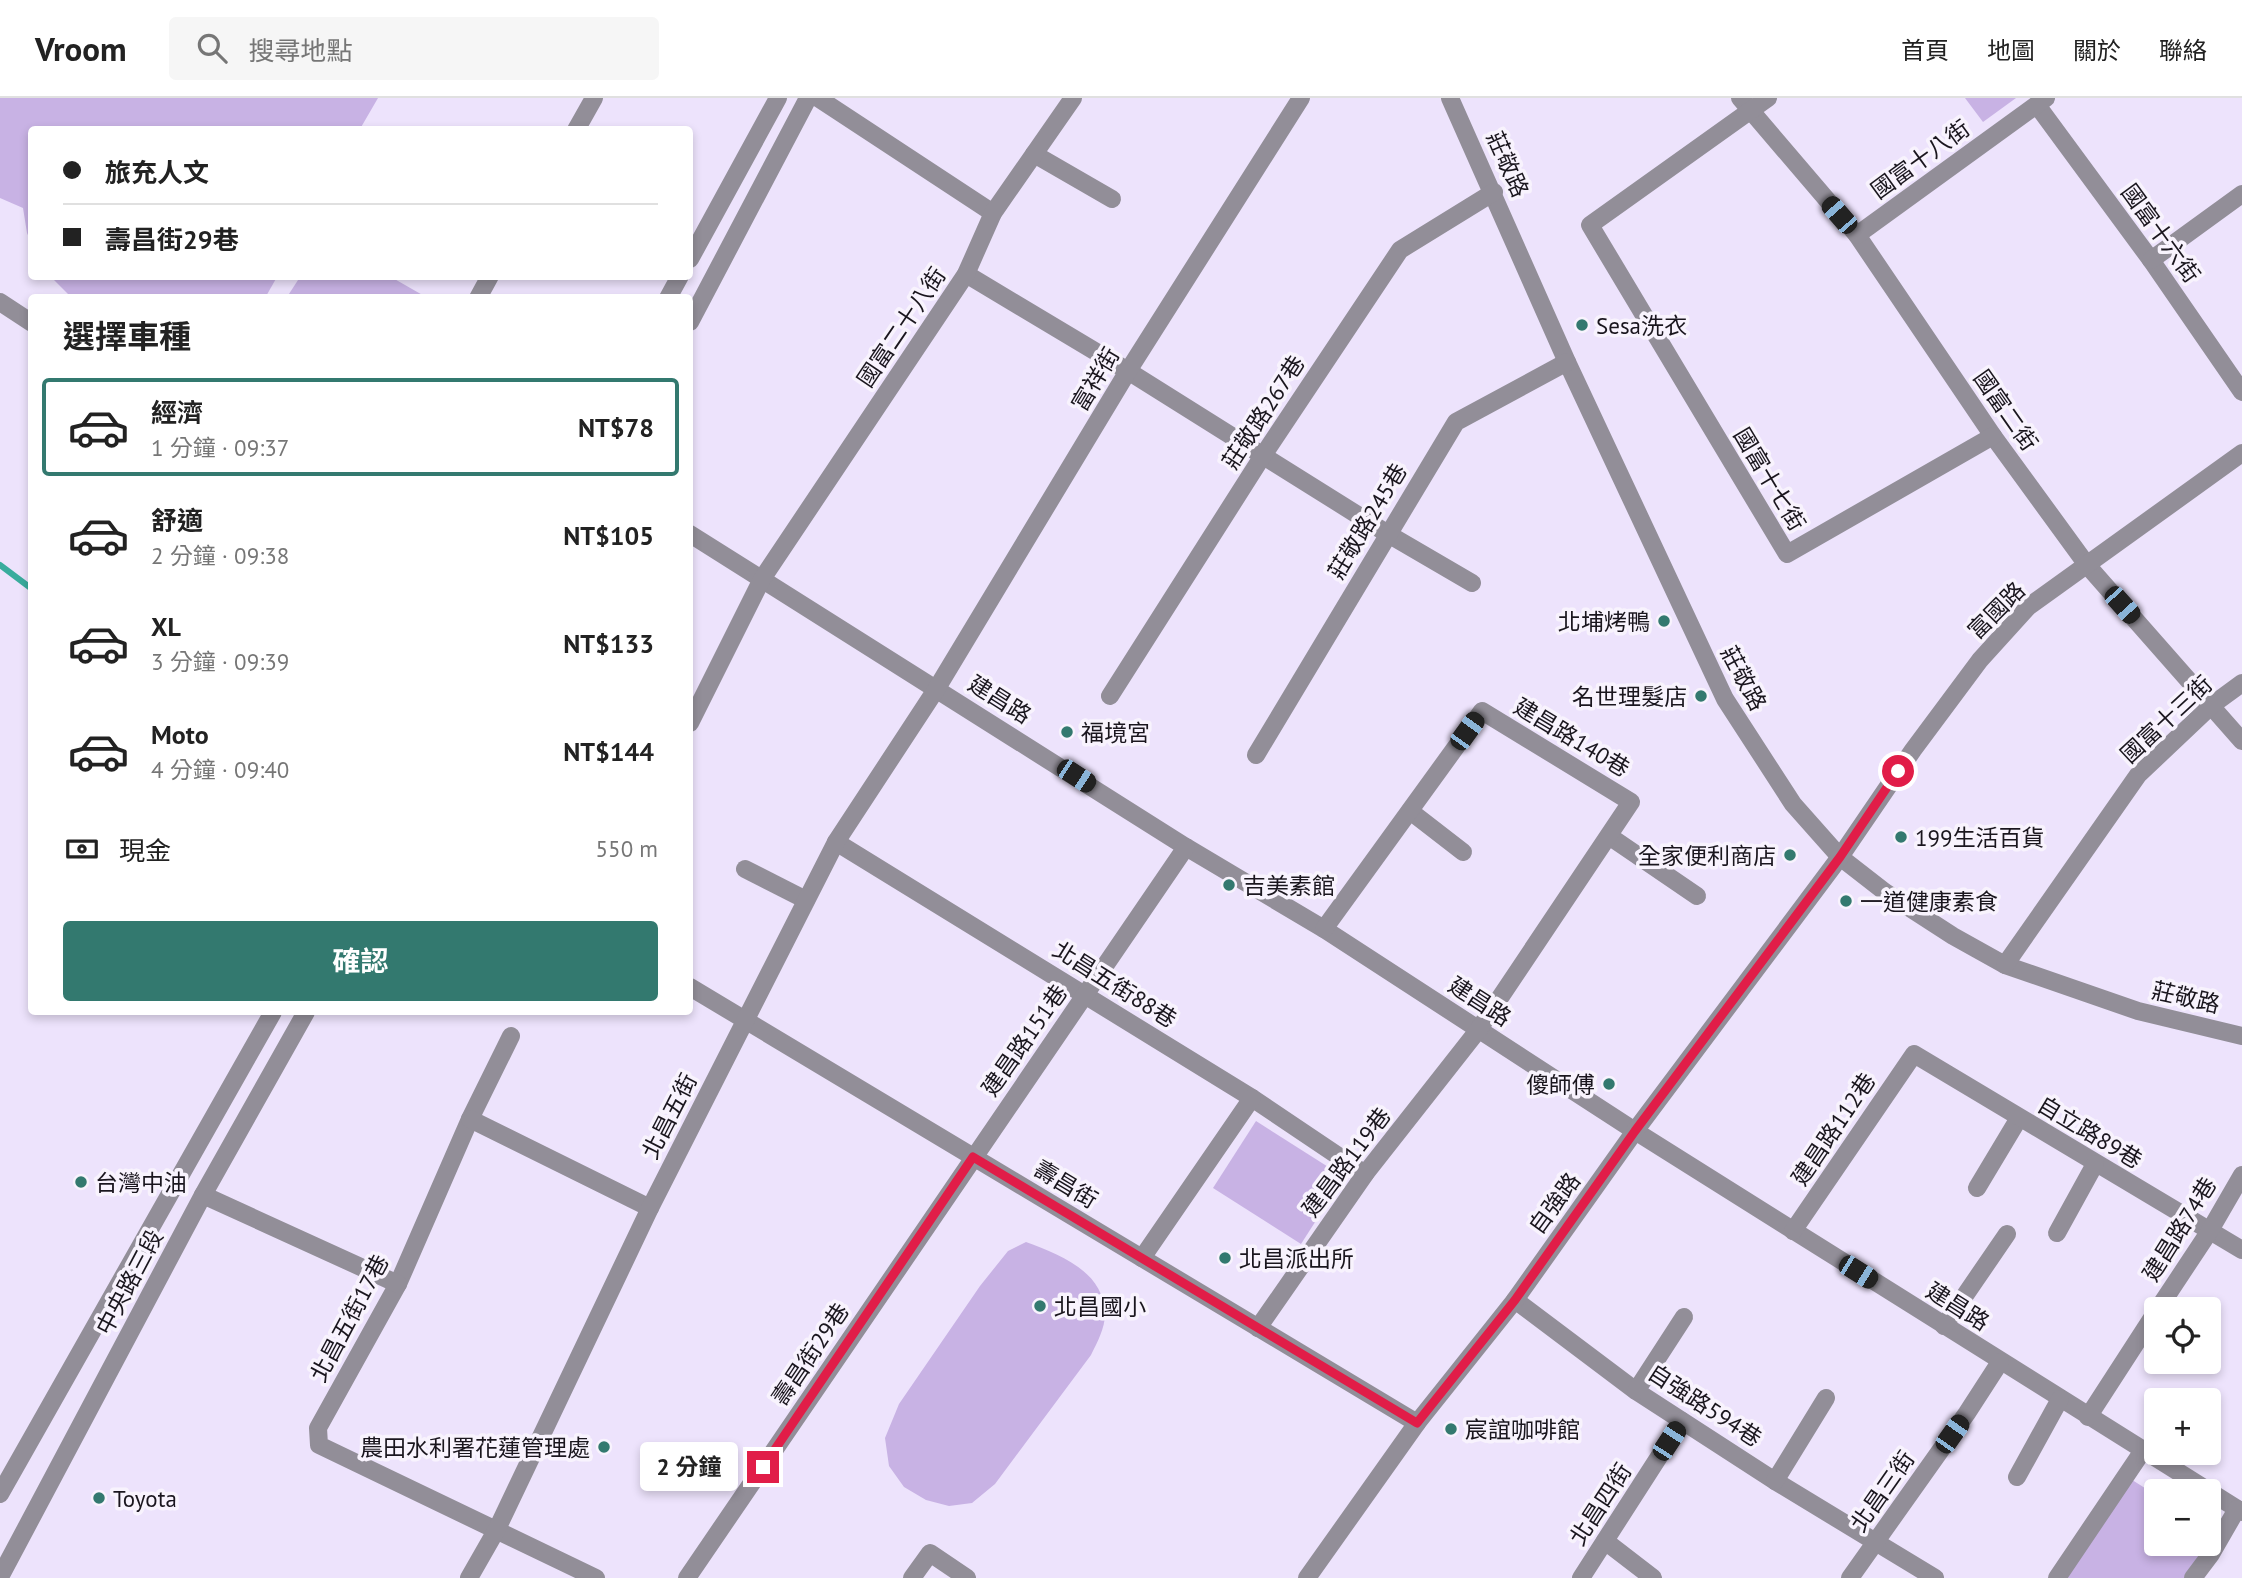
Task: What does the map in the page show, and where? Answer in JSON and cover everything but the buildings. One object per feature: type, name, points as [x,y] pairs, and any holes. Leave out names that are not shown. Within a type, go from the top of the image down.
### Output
[{"type":"street","points":[[578,126],[594,98]]},
{"type":"street","points":[[693,254],[778,98]]},
{"type":"street","points":[[693,316],[808,98]]},
{"type":"street","points":[[817,98],[993,214]]},
{"type":"street","name":"國富二十八街","points":[[693,717],[762,579],[966,274],[993,214],[1073,98]]},
{"type":"street","name":"富祥街","points":[[937,688],[1128,371],[1301,98]]},
{"type":"street","name":"莊敬路","points":[[1450,98],[1494,192],[1567,362],[1725,699],[1793,804],[1840,857],[1885,892],[2005,965],[2138,1011],[2242,1035]]},
{"type":"street","points":[[1745,105],[1768,98]]},
{"type":"street","name":"國富十八街","points":[[1857,235],[2041,102]]},
{"type":"street","name":"國富十六街","points":[[2041,102],[2242,392]]},
{"type":"street","name":"國富十七街","points":[[1745,105],[1590,225],[1787,554],[1993,436]]},
{"type":"street","name":"國富二街","points":[[1745,105],[1857,235],[1993,436],[2087,565],[2242,741]]},
{"type":"street","points":[[1034,154],[1111,200]]},
{"type":"street","name":"莊敬路267巷","points":[[1110,696],[1262,457],[1400,250],[1494,192]]},
{"type":"street","points":[[2151,260],[2242,194]]},
{"type":"street","points":[[966,274],[1472,583]]},
{"type":"street","points":[[0,302],[28,320]]},
{"type":"street","name":"莊敬路245巷","points":[[1255,754],[1455,422],[1567,362]]},
{"type":"street","name":"富國路","points":[[1840,857],[1913,750],[1980,660],[2028,607],[2242,453]]},
{"type":"street","name":"建昌路","points":[[693,536],[1186,847],[1324,929],[1635,1131],[2088,1417],[2144,1449]]},
{"type":"street","name":"國富十三街","points":[[2005,965],[2138,775],[2212,705],[2242,683]]},
{"type":"street","name":"北昌五街","points":[[469,1578],[497,1529],[650,1208],[836,842],[937,688]]},
{"type":"street","name":"建昌路140巷","points":[[1324,929],[1482,710],[1632,802],[1479,1030]]},
{"type":"street","points":[[1409,811],[1463,852]]},
{"type":"street","points":[[1609,836],[1697,896]]},
{"type":"street","name":"北昌五街88巷","points":[[836,842],[1252,1098],[1365,1174]]},
{"type":"street","name":"建昌路151巷","points":[[973,1157],[1186,847]]},
{"type":"street","name":"自強路","points":[[1307,1578],[1417,1423],[1515,1300],[1635,1131],[1840,857]]},
{"type":"street","points":[[745,869],[806,900]]},
{"type":"street","name":"壽昌街","points":[[693,989],[1417,1423]]},
{"type":"street","name":"中央路三段","points":[[0,1494],[271,1015]]},
{"type":"street","name":"中央路三段","points":[[0,1577],[203,1195],[304,1015]]},
{"type":"street","name":"建昌路119巷","points":[[1258,1328],[1365,1174],[1479,1030]]},
{"type":"street","name":"北昌五街17巷","points":[[497,1529],[319,1446],[318,1428],[398,1284],[470,1119],[511,1036]]},
{"type":"street","name":"自立路89巷","points":[[1913,1054],[2242,1251]]},
{"type":"street","name":"建昌路112巷","points":[[1793,1231],[1913,1054]]},
{"type":"street","points":[[1142,1258],[1252,1098]]},
{"type":"street","points":[[1977,1188],[2019,1118]]},
{"type":"street","points":[[470,1119],[650,1208]]},
{"type":"street","name":"壽昌街29巷","points":[[687,1578],[973,1157]]},
{"type":"street","points":[[2057,1233],[2095,1164]]},
{"type":"street","name":"建昌路74巷","points":[[2166,1297],[2242,1175]]},
{"type":"street","points":[[203,1195],[398,1284]]},
{"type":"street","points":[[1944,1326],[2007,1234]]},
{"type":"street","name":"自強路594巷","points":[[1515,1300],[1636,1391],[1935,1578]]},
{"type":"street","points":[[1636,1391],[1684,1317]]},
{"type":"street","name":"建昌路74巷","points":[[2088,1417],[2144,1331]]},
{"type":"street","name":"北昌三街","points":[[1850,1578],[2000,1362]]},
{"type":"street","points":[[1775,1480],[1826,1398]]},
{"type":"street","points":[[2017,1477],[2060,1399]]},
{"type":"street","name":"北昌四街","points":[[1581,1578],[1682,1421]]},
{"type":"street","points":[[2057,1578],[2144,1449]]},
{"type":"street","name":"建昌路","points":[[2169,1465],[2239,1511]]},
{"type":"street","points":[[2193,1578],[2239,1511]]},
{"type":"street","points":[[497,1529],[596,1578]]},
{"type":"street","points":[[1605,1541],[1653,1578]]},
{"type":"street","points":[[912,1578],[930,1553],[967,1578]]},
{"type":"shaded area","points":[[0,98],[378,98],[362,126],[28,126],[28,235],[23,208],[0,198]]},
{"type":"shaded area","points":[[1965,98],[2016,98],[1983,122]]},
{"type":"shaded area","points":[[54,280],[275,280],[267,294],[68,294]]},
{"type":"shaded area","points":[[298,280],[396,280],[421,294],[289,294]]},
{"type":"shaded area","points":[[1256,1121],[1344,1177],[1301,1244],[1213,1188]]},
{"type":"shaded area","points":[[1026,1242],[1066,1259],[1089,1276],[1097,1286],[1103,1299],[1105,1314],[1100,1335],[1091,1355],[995,1484],[972,1503],[949,1506],[926,1500],[904,1487],[889,1466],[885,1438],[899,1404],[980,1286],[1008,1251]]},
{"type":"shaded area","points":[[2129,1478],[2144,1487],[2144,1556],[2201,1556],[2187,1578],[2061,1578]]},
{"type":"waterway","points":[[0,565],[28,586]]},
{"type":"place","name":"Sesa洗衣","points":[[1582,325]]},
{"type":"place","name":"北埔烤鴨","points":[[1664,621]]},
{"type":"place","name":"名世理髮店","points":[[1701,696]]},
{"type":"place","name":"福境宮","points":[[1067,732]]},
{"type":"place","name":"199生活百貨","points":[[1901,837]]},
{"type":"place","name":"全家便利商店","points":[[1790,855]]},
{"type":"place","name":"吉美素館","points":[[1229,885]]},
{"type":"place","name":"一道健康素食","points":[[1846,901]]},
{"type":"place","name":"傻師傅","points":[[1609,1084]]},
{"type":"place","name":"台灣中油","points":[[81,1182]]},
{"type":"place","name":"北昌派出所","points":[[1225,1258]]},
{"type":"place","name":"北昌國小","points":[[1040,1306]]},
{"type":"place","name":"宸誼咖啡館","points":[[1451,1429]]},
{"type":"place","name":"農田水利署花蓮管理處","points":[[604,1447]]},
{"type":"place","name":"Toyota","points":[[99,1498]]},
{"type":"route","points":[[763,1467],[973,1157],[1417,1423],[1515,1300],[1635,1131],[1840,857],[1898,771]]}]
